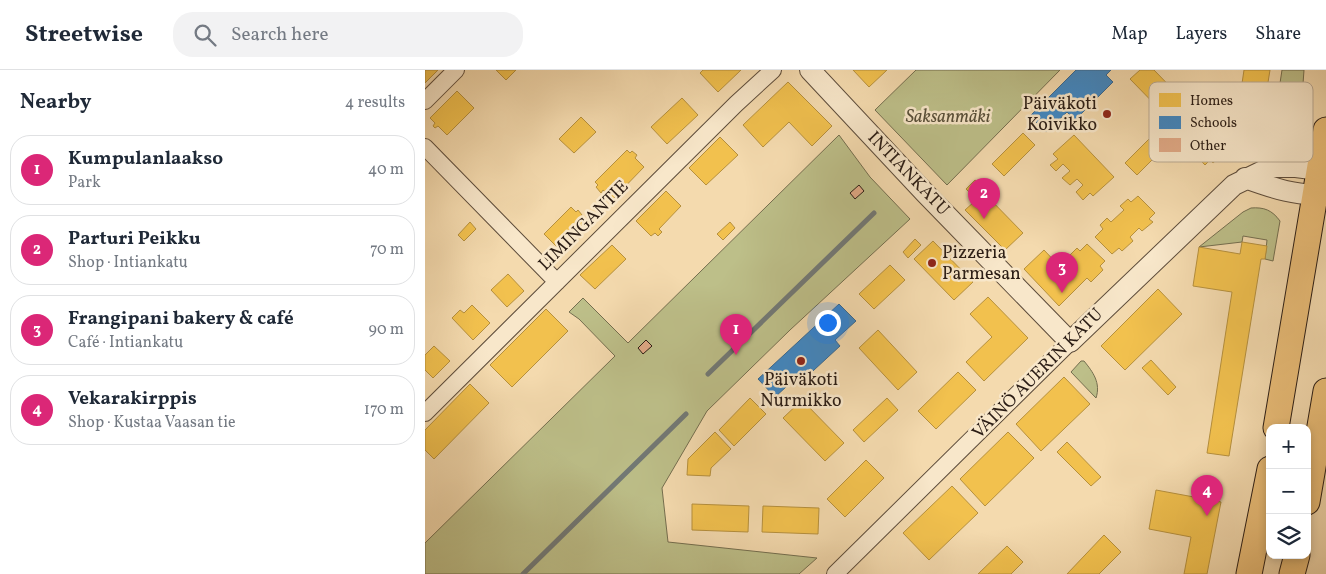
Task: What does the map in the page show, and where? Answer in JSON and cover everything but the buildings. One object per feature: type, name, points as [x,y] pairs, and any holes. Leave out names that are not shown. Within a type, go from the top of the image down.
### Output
[{"type":"main road","points":[[1278,424],[1322,183],[1326,130]]},
{"type":"main road","points":[[1311,479],[1326,391]]},
{"type":"main road","points":[[1249,574],[1270,469]]},
{"type":"main road","points":[[1292,574],[1296,559]]},
{"type":"street","points":[[425,101],[456,70]]},
{"type":"street","name":"LIMINGANTIE","points":[[425,413],[773,70]]},
{"type":"street","name":"INTIANKATU","points":[[810,70],[925,193],[1070,342]]},
{"type":"street","points":[[425,147],[557,282]]},
{"type":"street","name":"VÄINÖ AUERIN KATU","points":[[835,574],[1070,342],[1225,193],[1245,178],[1271,167],[1285,166],[1322,183]]},
{"type":"green space","name":"Saksanmäki","points":[[916,70],[1060,70],[947,185],[875,110]]},
{"type":"green space","points":[[1282,70],[1304,70],[1303,82],[1280,82]]},
{"type":"green space","points":[[839,135],[870,177],[910,219],[790,330],[707,411],[662,488],[668,542],[817,558],[799,574],[425,574],[425,543],[615,356],[579,319],[569,312],[583,298],[628,343]]},
{"type":"green space","points":[[1251,208],[1267,210],[1280,221],[1273,261],[1265,259],[1267,240],[1243,236],[1242,242],[1199,247],[1243,212]]},
{"type":"green space","points":[[1081,361],[1084,361],[1095,378],[1097,383],[1096,398],[1071,372]]},
{"type":"waterway","points":[[708,374],[874,213]]},
{"type":"waterway","points":[[523,574],[686,414]]},
{"type":"place","name":"Päiväkoti Koivikko","points":[[1107,114]]},
{"type":"place","name":"Parturi Peikku","points":[[984,219]]},
{"type":"place","name":"Pizzeria Parmesan","points":[[932,263]]},
{"type":"place","name":"Frangipani bakery & café","points":[[1062,293]]},
{"type":"place","name":"Kumpulanlaakso","points":[[736,355]]},
{"type":"place","name":"Päiväkoti Nurmikko","points":[[801,361]]},
{"type":"place","name":"Vekarakirppis","points":[[1207,516]]}]
